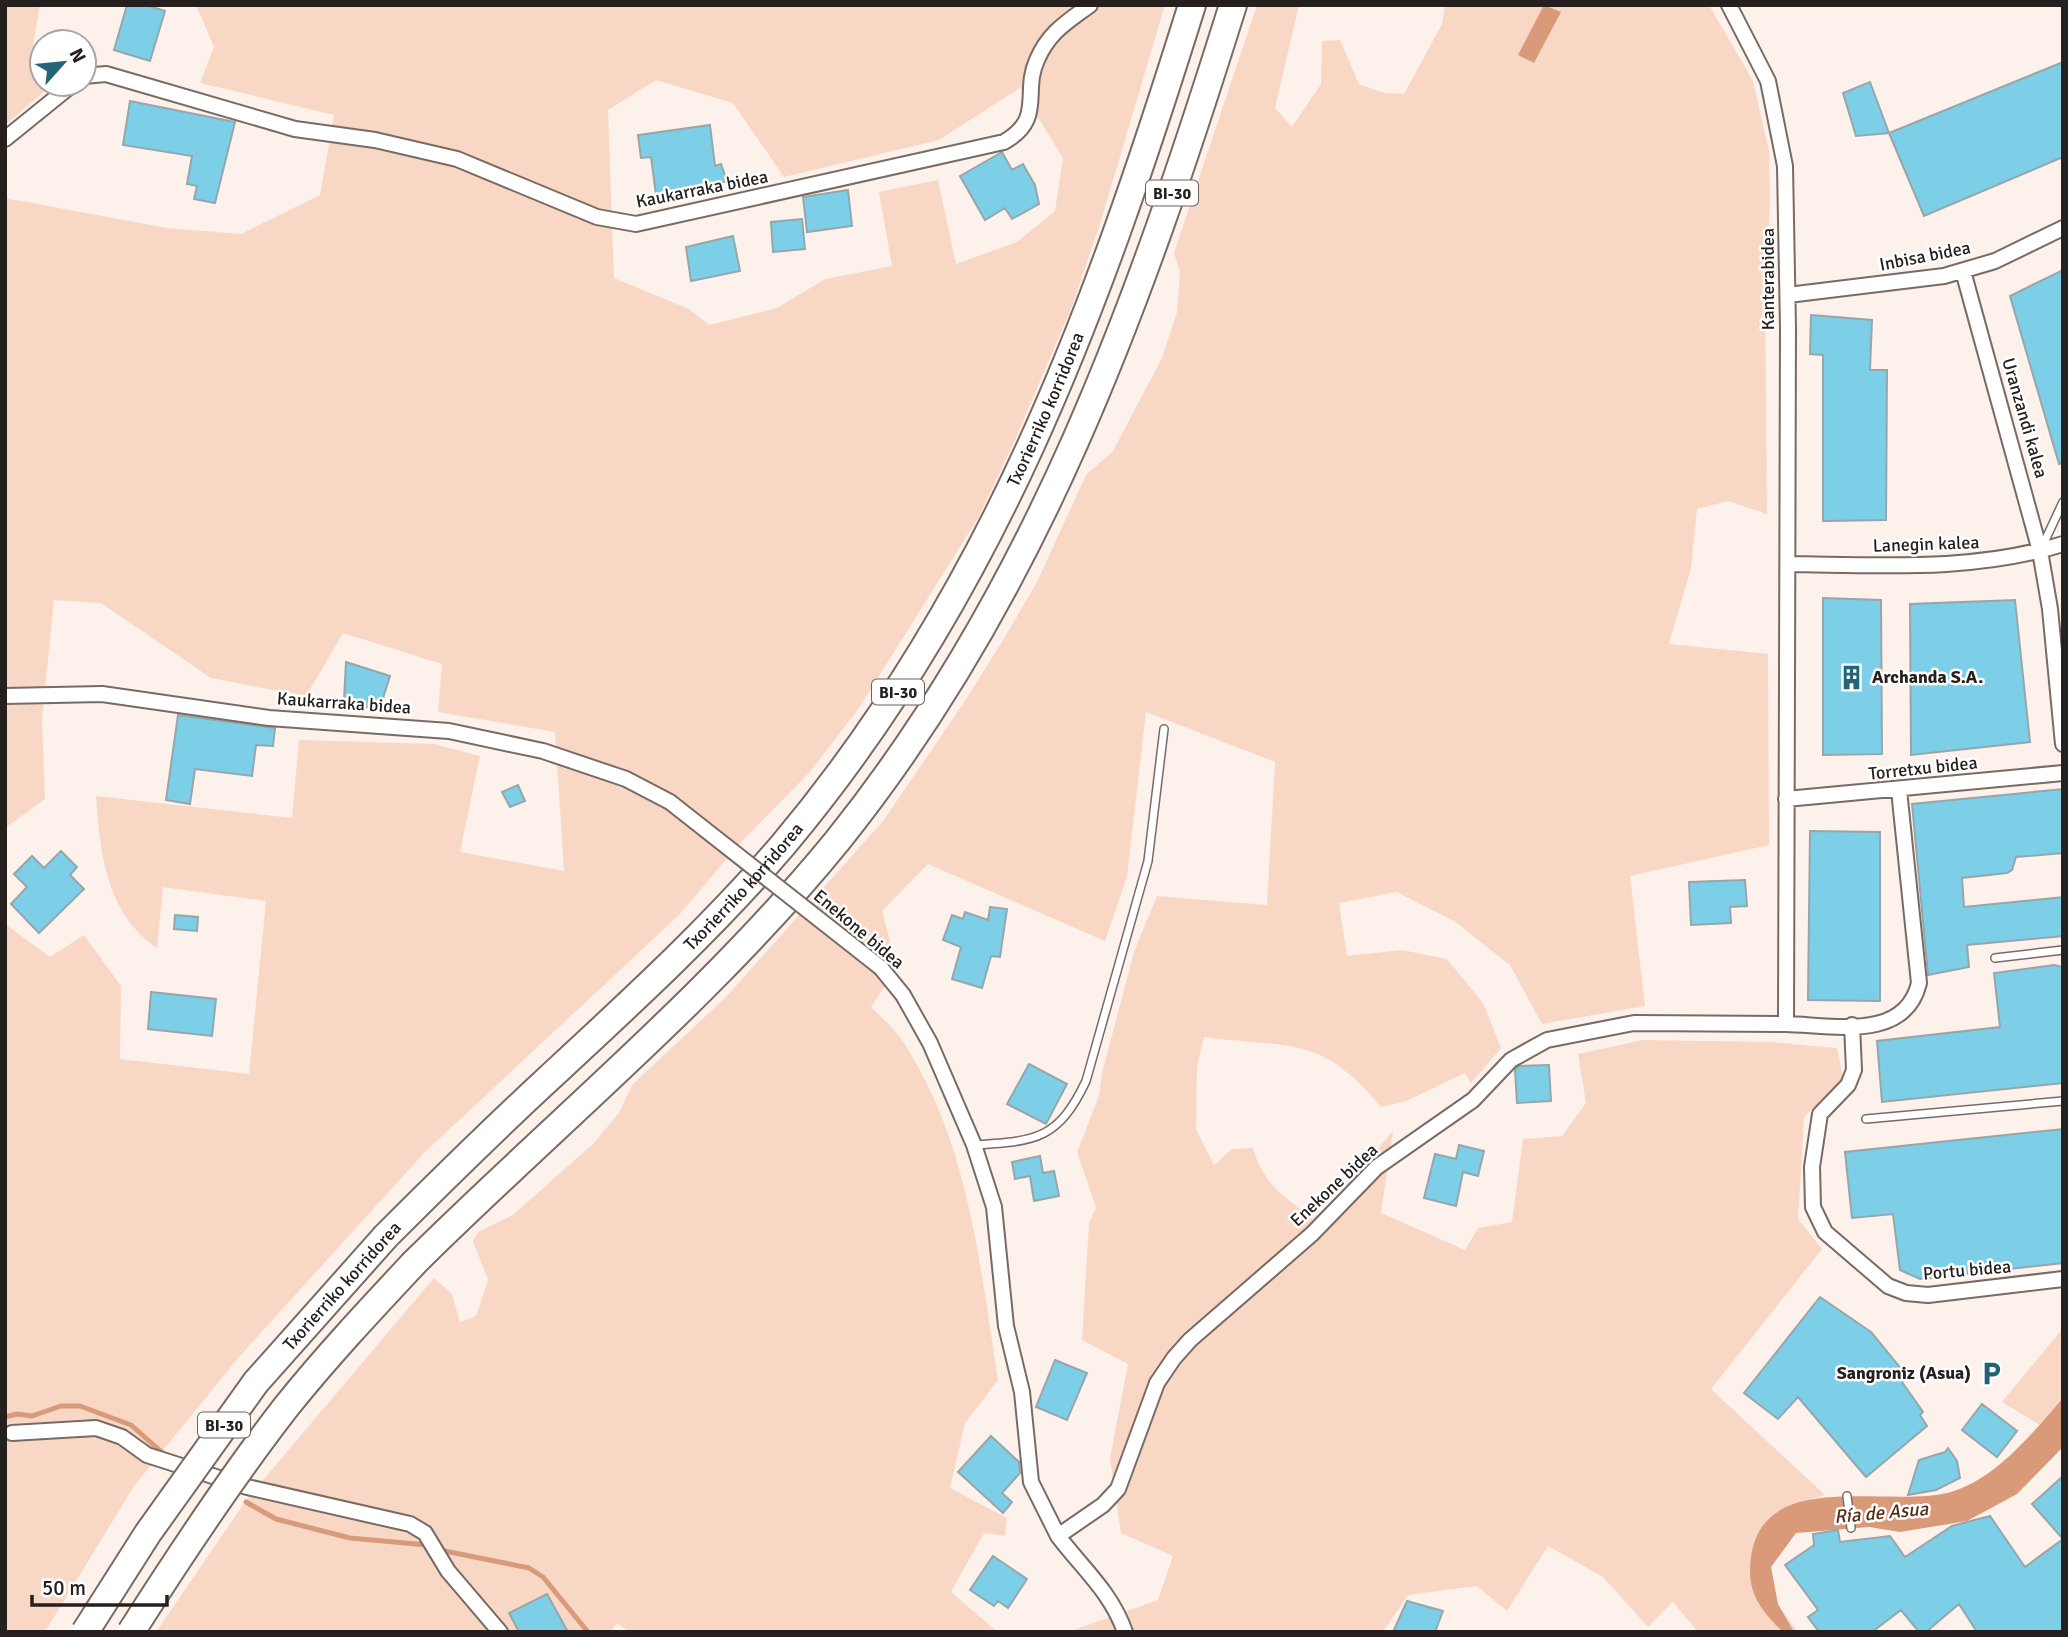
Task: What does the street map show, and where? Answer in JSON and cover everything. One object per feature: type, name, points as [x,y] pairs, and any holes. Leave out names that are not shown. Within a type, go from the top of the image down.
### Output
[{"type":"highway","name":"Txorierriko korridorea","points":[[85,1632],[148,1533],[256,1382],[321,1306],[386,1236],[647,986],[754,878],[859,748],[913,669],[983,548],[1043,421],[1106,264],[1192,5]]},
{"type":"highway","name":"Txorierriko korridorea","points":[[131,1632],[180,1555],[287,1406],[414,1263],[683,1006],[783,904],[890,772],[958,671],[1023,555],[1088,413],[1142,277],[1233,5]]},
{"type":"street","name":"Kaukarraka bidea","points":[[98,75],[106,74],[295,129],[375,140],[457,159],[597,217],[636,224],[1004,142],[1018,134],[1027,122],[1036,62],[1043,50],[1058,27],[1090,5]]},
{"type":"street","name":"Kanterabidea","points":[[1730,5],[1768,82],[1778,120],[1785,166],[1788,295],[1786,1024]]},
{"type":"street","points":[[5,139],[56,98]]},
{"type":"street","name":"Inbisa bidea","points":[[1788,295],[1861,288],[1963,271],[1995,261],[2063,228]]},
{"type":"street","name":"Uranzandi kalea","points":[[1963,271],[2040,551],[2050,609],[2063,744]]},
{"type":"street","name":"Lanegin kalea","points":[[1788,564],[1898,566],[1978,562],[2063,544]]},
{"type":"street","name":"Kaukarraka bidea","points":[[5,696],[103,694],[269,718],[449,731],[555,755],[626,779],[670,802]]},
{"type":"street","name":"Torretxu bidea","points":[[1786,799],[2063,773]]},
{"type":"street","name":"Enekone bidea","points":[[1058,1536],[1103,1505],[1118,1489],[1157,1383],[1190,1340],[1312,1234],[1377,1167],[1473,1100],[1511,1060],[1548,1040],[1634,1023],[1875,1025],[1894,1020],[1910,1007],[1919,983],[1899,790]]},
{"type":"street","name":"Enekone bidea","points":[[670,802],[881,968],[903,995],[930,1043],[974,1144],[994,1207],[1006,1326],[1022,1392],[1031,1482],[1058,1536],[1104,1588],[1116,1608],[1125,1632]]},
{"type":"street","name":"Portu bidea","points":[[1852,1025],[1854,1070],[1848,1085],[1820,1114],[1812,1167],[1813,1207],[1825,1232],[1888,1286],[1906,1293],[1928,1295],[2063,1279]]},
{"type":"street","points":[[12,1433],[96,1428],[122,1437],[147,1455],[247,1487],[410,1524],[425,1533],[448,1571],[500,1632]]},
{"type":"lane","points":[[2040,551],[2063,502]]},
{"type":"lane","points":[[974,1144],[1032,1140],[1052,1129],[1075,1104],[1086,1081],[1147,861],[1164,729]]},
{"type":"lane","points":[[1995,958],[2063,950]]},
{"type":"lane","points":[[1866,1119],[2063,1101]]},
{"type":"lane","points":[[1847,1496],[1851,1528]]},
{"type":"shaded area","points":[[5,5],[40,5],[36,28],[28,28],[28,98],[37,98],[5,125]]},
{"type":"shaded area","points":[[196,5],[1165,5],[1100,224],[1072,306],[1015,440],[978,518],[859,708],[809,773],[742,841],[679,915],[424,1153],[239,1357],[134,1486],[45,1632],[5,1632],[5,924],[50,957],[84,935],[121,986],[120,1059],[249,1074],[266,901],[163,887],[157,948],[140,934],[116,900],[104,860],[96,796],[292,818],[299,740],[434,744],[480,756],[460,852],[564,871],[555,732],[438,712],[442,664],[343,633],[306,696],[211,678],[101,603],[54,600],[42,720],[45,799],[5,828],[5,198],[167,228],[241,234],[320,195],[334,115],[200,83],[214,47]],"holes":[[[656,80],[733,103],[784,177],[939,140],[1020,88],[1063,158],[1055,211],[1017,242],[956,264],[938,180],[879,192],[892,266],[825,279],[777,308],[709,325],[689,309],[614,278],[608,110]]]},
{"type":"shaded area","points":[[1257,5],[1299,5],[1275,108],[1292,127],[1321,84],[1322,41],[1340,40],[1359,84],[1384,93],[1404,94],[1442,24],[1445,5],[1709,5],[1753,81],[1769,151],[1770,204],[1765,285],[1767,514],[1728,501],[1697,509],[1691,568],[1669,644],[1768,654],[1769,845],[1630,876],[1645,1006],[1542,1024],[1510,965],[1454,921],[1397,892],[1339,903],[1347,956],[1402,950],[1447,959],[1483,1003],[1501,1048],[1471,1083],[1465,1073],[1406,1101],[1381,1107],[1359,1083],[1321,1055],[1281,1045],[1204,1037],[1197,1066],[1196,1129],[1214,1165],[1232,1149],[1253,1148],[1269,1181],[1312,1219],[1329,1206],[1393,1131],[1381,1213],[1465,1250],[1478,1228],[1512,1222],[1523,1139],[1562,1136],[1586,1103],[1578,1054],[1643,1040],[1770,1042],[1837,1048],[1843,1078],[1804,1117],[1798,1219],[1822,1249],[1711,1389],[1825,1495],[1795,1504],[1750,1569],[1798,1632],[1698,1632],[1673,1602],[1648,1627],[1603,1577],[1548,1546],[1507,1611],[1477,1586],[1408,1595],[1383,1632],[1068,1632],[1158,1600],[1173,1556],[1121,1533],[1110,1458],[1128,1364],[1082,1340],[1089,1223],[1096,1207],[1077,1152],[1099,1096],[1102,1073],[1134,952],[1157,896],[1267,905],[1275,762],[1146,712],[1127,877],[1105,941],[928,864],[882,911],[897,968],[871,1007],[904,1043],[944,1122],[969,1206],[998,1380],[965,1423],[950,1488],[1007,1518],[1005,1536],[984,1533],[951,1592],[995,1630],[1011,1632],[629,1632],[617,1623],[610,1632],[156,1632],[247,1499],[434,1278],[452,1294],[460,1322],[476,1316],[488,1280],[473,1241],[478,1232],[513,1215],[594,1143],[619,1113],[632,1085],[726,997],[883,821],[965,701],[1037,582],[1086,475],[1113,451],[1162,358],[1177,312],[1180,272],[1174,253]]},
{"type":"shaded area","points":[[2063,1328],[2063,1398],[2040,1425],[2002,1402]]},
{"type":"water","points":[[1544,5],[1561,12],[1534,63],[1518,55]]},
{"type":"water","name":"Ría de Asua","points":[[2063,1398],[2063,1447],[2017,1494],[1967,1521],[1900,1532],[1869,1527],[1796,1533],[1771,1567],[1778,1604],[1794,1632],[1783,1632],[1761,1607],[1751,1580],[1751,1557],[1761,1529],[1779,1511],[1805,1501],[1834,1497],[1928,1496],[1954,1491],[1986,1475],[2000,1464]]},
{"type":"building","points":[[127,5],[146,5],[165,11],[150,61],[114,50]]},
{"type":"building","points":[[2063,62],[2063,157],[1924,216],[1889,133]]},
{"type":"building","points":[[1870,82],[1889,133],[1856,136],[1843,93]]},
{"type":"building","points":[[130,101],[235,122],[215,203],[194,199],[197,186],[187,184],[192,156],[123,145]]},
{"type":"building","points":[[710,125],[715,166],[721,164],[727,181],[703,189],[656,195],[651,157],[641,158],[638,135]]},
{"type":"building","points":[[1002,152],[1012,170],[1023,164],[1035,185],[1039,204],[1012,219],[1005,208],[985,220],[960,176]]},
{"type":"building","points":[[848,190],[852,226],[807,232],[803,197]]},
{"type":"building","points":[[802,219],[805,249],[773,252],[771,222]]},
{"type":"building","points":[[733,236],[740,271],[691,281],[686,247]]},
{"type":"building","points":[[2063,270],[2063,463],[2059,464],[2010,296]]},
{"type":"building","points":[[1811,315],[1872,320],[1870,370],[1887,370],[1886,520],[1823,521],[1823,355],[1810,354]]},
{"type":"building","name":"Archanda S.A.","points":[[1823,598],[1881,600],[1882,754],[1823,755]]},
{"type":"building","points":[[2015,600],[2030,742],[1911,755],[1910,604]]},
{"type":"building","points":[[346,662],[390,676],[379,711],[344,700]]},
{"type":"building","points":[[178,715],[275,728],[273,746],[256,745],[252,776],[195,769],[190,804],[166,800]]},
{"type":"building","points":[[518,785],[525,801],[510,807],[502,792]]},
{"type":"building","points":[[2063,789],[2063,853],[2016,857],[2012,870],[2007,873],[1962,878],[1964,907],[2063,897],[2063,936],[1967,945],[1969,967],[1928,975],[1912,804]]},
{"type":"building","points":[[1810,831],[1880,832],[1880,1001],[1808,1000]]},
{"type":"building","points":[[61,851],[77,867],[70,875],[84,889],[39,933],[11,904],[27,887],[14,874],[32,856],[44,868]]},
{"type":"building","points":[[1745,880],[1747,906],[1730,907],[1731,923],[1691,925],[1689,882]]},
{"type":"building","points":[[990,907],[1007,909],[1000,957],[991,956],[982,988],[952,979],[961,947],[943,940],[952,915],[963,919],[965,912],[988,920]]},
{"type":"building","points":[[175,915],[198,917],[197,931],[174,929]]},
{"type":"building","points":[[2054,965],[2063,967],[2063,1083],[1882,1102],[1877,1041],[2000,1027],[1994,973]]},
{"type":"building","points":[[151,992],[216,999],[212,1036],[148,1029]]},
{"type":"building","points":[[1029,1064],[1067,1084],[1046,1124],[1007,1104]]},
{"type":"building","points":[[1549,1065],[1551,1101],[1517,1103],[1515,1070],[1519,1066]]},
{"type":"building","points":[[2063,1129],[2063,1263],[1920,1279],[1900,1270],[1893,1214],[1852,1218],[1845,1152]]},
{"type":"building","points":[[1459,1145],[1484,1151],[1478,1176],[1463,1172],[1456,1206],[1424,1198],[1435,1154],[1456,1159]]},
{"type":"building","points":[[1040,1156],[1043,1173],[1054,1171],[1059,1196],[1034,1201],[1030,1176],[1015,1179],[1012,1162]]},
{"type":"building","points":[[1820,1297],[1871,1332],[1908,1377],[1902,1382],[1923,1412],[1920,1415],[1927,1426],[1866,1477],[1798,1397],[1778,1419],[1744,1393]]},
{"type":"building","points":[[1055,1360],[1087,1373],[1067,1420],[1036,1407]]},
{"type":"building","points":[[1982,1404],[2017,1431],[1997,1457],[1962,1430]]},
{"type":"building","points":[[991,1436],[1019,1462],[1020,1473],[1002,1493],[1012,1502],[1003,1513],[958,1472]]},
{"type":"building","points":[[1948,1448],[1957,1461],[1960,1478],[1936,1490],[1908,1495],[1919,1460],[1945,1452]]},
{"type":"building","points":[[2063,1476],[2063,1539],[2032,1504]]},
{"type":"building","points":[[1990,1516],[2025,1567],[2063,1539],[2063,1632],[1977,1632],[1959,1604],[1926,1632],[1919,1632],[1901,1610],[1872,1632],[1819,1632],[1808,1617],[1818,1610],[1785,1565],[1814,1545],[1813,1534],[1838,1530],[1840,1542],[1890,1536],[1905,1557],[1952,1526]]},
{"type":"building","points":[[993,1556],[1027,1579],[1008,1608],[998,1601],[994,1606],[970,1590]]},
{"type":"building","points":[[547,1594],[568,1632],[519,1632],[509,1613]]},
{"type":"building","points":[[1407,1601],[1443,1611],[1435,1632],[1393,1632]]},
{"type":"waterway","points":[[5,1417],[17,1414],[32,1416],[61,1406],[80,1406],[131,1425],[166,1456]]},
{"type":"waterway","points":[[246,1502],[276,1519],[350,1538],[427,1545]]},
{"type":"waterway","points":[[440,1550],[529,1568],[543,1577],[588,1632]]},
{"type":"place","name":"Archanda S.A.","points":[[1852,677]]},
{"type":"place","name":"Sangroniz (Asua)","points":[[1991,1373]]}]
